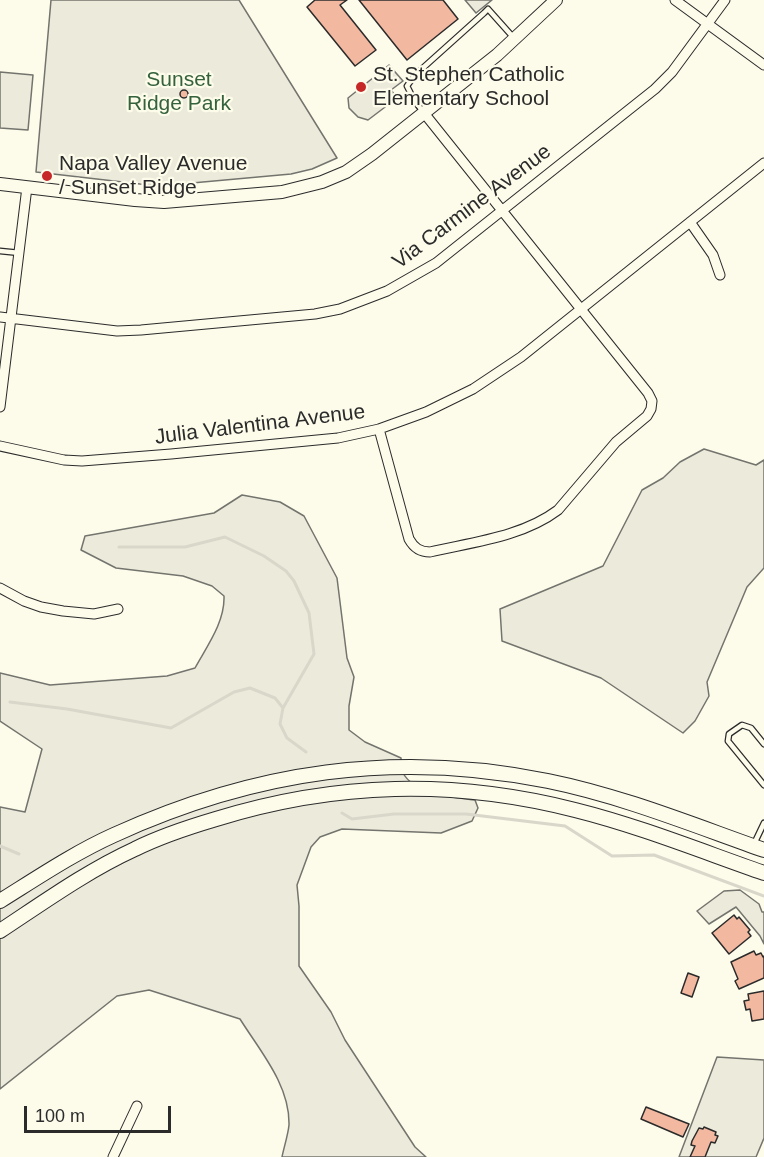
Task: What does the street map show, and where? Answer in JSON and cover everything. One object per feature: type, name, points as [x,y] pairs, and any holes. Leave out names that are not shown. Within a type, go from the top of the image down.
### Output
[{"type":"main road","points":[[0,901],[112,836],[176,808],[228,792],[320,771],[431,766],[549,781],[641,807],[758,848]]},
{"type":"main road","points":[[0,931],[91,871],[137,848],[184,829],[262,805],[357,790],[444,789],[533,800],[612,820],[764,873]]},
{"type":"street","points":[[0,184],[164,202],[295,190],[322,182],[346,172],[424,112],[515,39],[556,0]]},
{"type":"street","points":[[675,0],[764,65]]},
{"type":"street","name":"Via Carmine Avenue","points":[[0,317],[125,331],[285,317],[332,310],[362,302],[410,279],[436,262],[655,89],[672,72],[725,0]]},
{"type":"street","points":[[379,429],[409,539],[422,552],[430,552],[513,532],[535,525],[546,518],[558,510],[615,442],[647,416],[651,409],[652,401],[648,393],[424,112]]},
{"type":"street","name":"Julia Valentina Avenue","points":[[0,446],[52,458],[82,461],[310,442],[379,429],[426,412],[473,389],[521,357],[764,163]]},
{"type":"street","points":[[0,407],[27,187]]},
{"type":"street","points":[[690,222],[713,255],[720,274]]},
{"type":"street","points":[[0,588],[24,601],[63,611],[94,614],[118,609]]},
{"type":"street","points":[[113,1157],[137,1106]]},
{"type":"lane","points":[[424,112],[414,100],[407,86],[415,75],[488,9],[515,39]]},
{"type":"lane","points":[[0,251],[20,253]]},
{"type":"lane","points":[[764,744],[751,728],[742,725],[729,734],[728,741],[764,785]]},
{"type":"lane","points":[[758,848],[764,823]]},
{"type":"green space","name":"Sunset Ridge Park","points":[[51,0],[239,0],[337,158],[312,169],[291,174],[170,185],[140,184],[36,172]]},
{"type":"green space","points":[[704,449],[756,465],[764,460],[764,568],[747,587],[707,682],[709,696],[695,721],[683,733],[601,678],[502,641],[500,609],[603,566],[642,490],[663,478],[680,462]]},
{"type":"green space","points":[[242,495],[280,502],[304,516],[337,578],[347,658],[354,677],[349,706],[349,730],[365,742],[401,758],[403,773],[416,786],[436,794],[475,800],[478,808],[472,821],[441,833],[342,829],[320,837],[311,847],[297,885],[299,966],[331,1012],[345,1040],[415,1147],[426,1157],[282,1157],[289,1125],[285,1096],[265,1056],[240,1019],[149,990],[117,996],[0,1089],[0,807],[25,812],[42,749],[0,721],[0,673],[50,685],[167,676],[195,668],[222,615],[224,596],[212,586],[183,576],[116,568],[81,550],[85,536],[214,513]]},
{"type":"green space","points":[[717,1057],[764,1060],[764,1138],[756,1157],[679,1157]]},
{"type":"shaded area","points":[[465,0],[492,0],[476,13]]},
{"type":"shaded area","points":[[389,65],[403,81],[391,90],[397,98],[368,120],[358,117],[349,108],[348,98]]},
{"type":"shaded area","points":[[0,72],[33,75],[28,130],[0,128]]},
{"type":"shaded area","points":[[740,890],[759,904],[764,912],[764,944],[736,907],[709,924],[697,911],[724,891]]},
{"type":"building","points":[[315,0],[347,0],[340,5],[376,50],[355,66],[307,7]]},
{"type":"building","points":[[359,0],[443,0],[458,19],[407,60]]},
{"type":"building","points":[[184,90],[188,94],[184,98],[180,94]]},
{"type":"building","points":[[734,915],[737,919],[739,917],[750,930],[748,932],[751,936],[729,954],[712,933]]},
{"type":"building","points":[[754,951],[756,955],[761,953],[764,956],[764,978],[739,989],[735,981],[738,979],[731,962]]},
{"type":"building","points":[[688,973],[699,977],[692,997],[681,993]]},
{"type":"building","points":[[764,991],[764,1019],[752,1021],[750,1009],[746,1010],[744,1001],[749,1000],[748,994]]},
{"type":"building","points":[[646,1107],[689,1124],[683,1137],[641,1119]]},
{"type":"building","points":[[704,1127],[716,1132],[715,1135],[718,1136],[715,1143],[711,1142],[705,1157],[690,1157],[695,1146],[691,1145],[692,1141],[699,1128]]},
{"type":"waterway","points":[[119,547],[185,547],[225,537],[264,556],[286,571],[294,581],[309,613],[314,654],[283,708],[280,724],[287,738],[306,752]]},
{"type":"waterway","points":[[10,702],[67,709],[171,728],[234,692],[250,688],[275,698],[283,708]]},
{"type":"waterway","points":[[342,813],[352,819],[394,814],[466,814],[565,826],[612,856],[654,855],[764,896]]},
{"type":"waterway","points":[[0,846],[19,854]]},
{"type":"place","name":"St. Stephen Catholic Elementary School","points":[[361,87]]},
{"type":"place","name":"Napa Valley Avenue / Sunset Ridge","points":[[47,176]]}]
